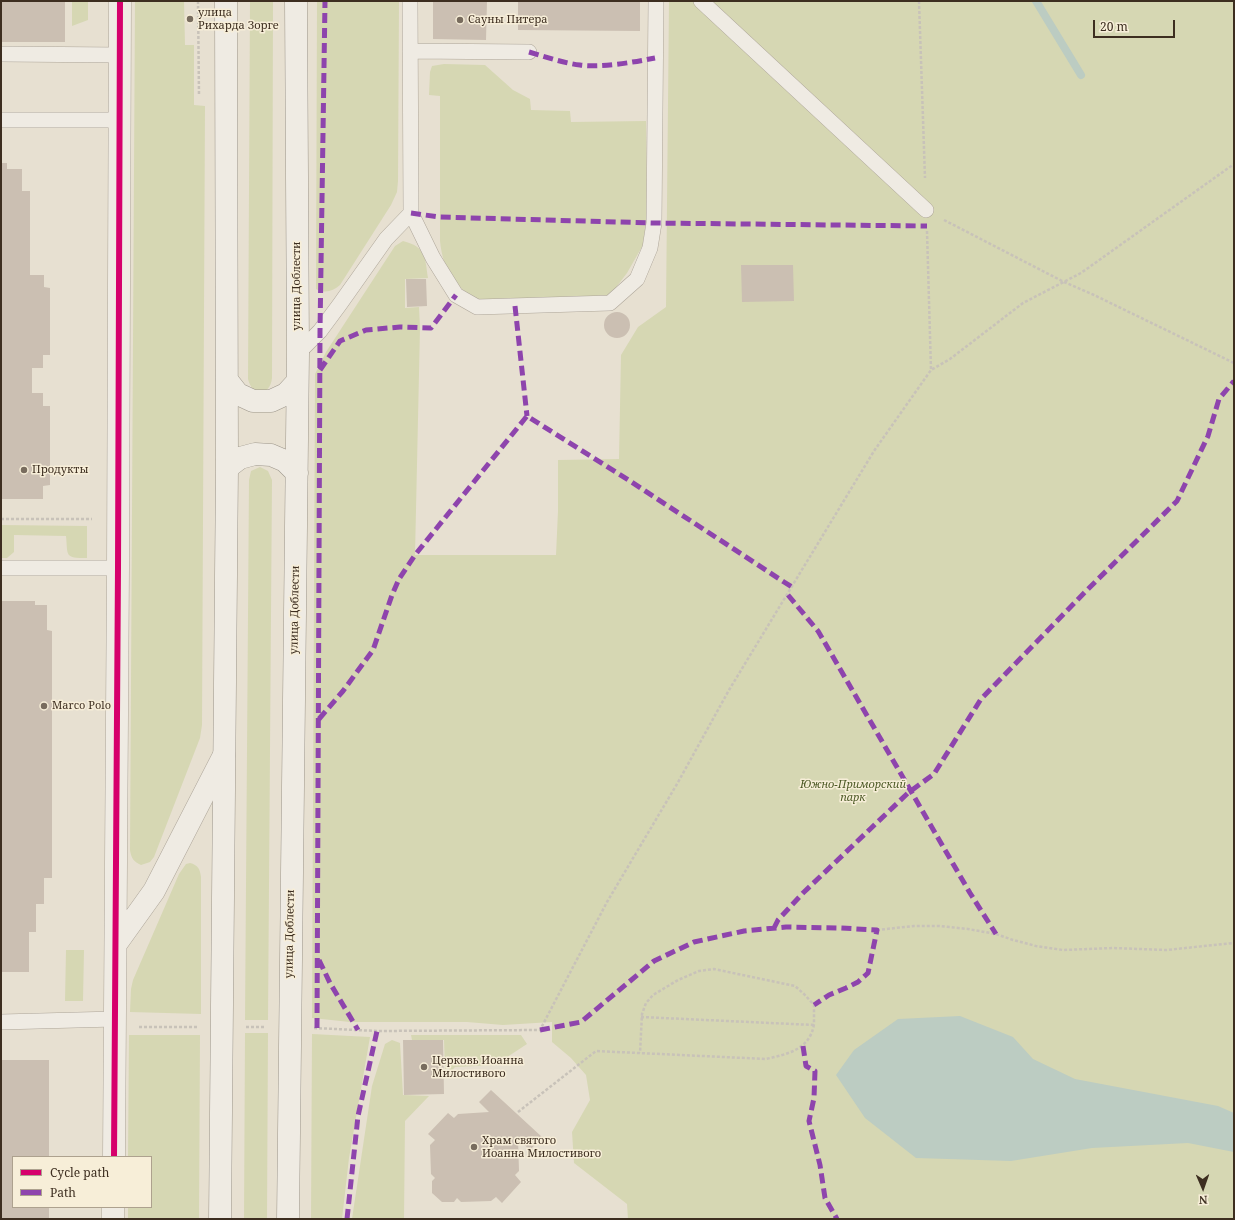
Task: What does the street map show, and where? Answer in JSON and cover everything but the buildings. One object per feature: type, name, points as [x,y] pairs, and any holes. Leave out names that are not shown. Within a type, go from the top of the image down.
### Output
[{"type":"main road","points":[[114,1156],[120,1]]},
{"type":"main road","points":[[220,1219],[227,468],[226,1]]},
{"type":"main road","name":"улица Доблести","points":[[288,1219],[298,353],[296,1]]},
{"type":"main road","points":[[227,380],[238,394],[253,401],[270,401],[286,394],[297,382]]},
{"type":"main road","points":[[227,468],[240,458],[255,454],[271,455],[286,461],[297,473]]},
{"type":"main road","points":[[116,944],[154,891],[224,755]]},
{"type":"main road","points":[[113,1208],[113,1219]]},
{"type":"lane","points":[[410,1],[411,213],[433,258],[456,295],[477,308],[610,303],[637,279],[650,248],[654,223],[656,1]]},
{"type":"lane","points":[[701,1],[926,210]]},
{"type":"lane","points":[[410,51],[529,52]]},
{"type":"lane","points":[[1,54],[120,55]]},
{"type":"lane","points":[[1,120],[120,120]]},
{"type":"lane","points":[[298,353],[320,331],[386,239],[411,213]]},
{"type":"lane","points":[[1,568],[118,568]]},
{"type":"lane","points":[[1,1022],[115,1020]]},
{"type":"path","points":[[198,1],[199,103]]},
{"type":"path","points":[[919,1],[931,370]]},
{"type":"path","points":[[312,1028],[377,1031],[540,1030],[607,902],[677,784],[729,690],[874,451],[931,370],[950,359],[1023,303],[1081,273],[1234,164]]},
{"type":"path","points":[[926,210],[1064,282],[1234,363]]},
{"type":"path","points":[[1,519],[94,519]]},
{"type":"path","points":[[877,930],[914,926],[939,926],[968,929],[996,934],[1036,946],[1063,950],[1113,948],[1166,950],[1234,943]]},
{"type":"path","points":[[518,1112],[596,1051],[766,1059],[789,1054],[803,1046],[810,1037],[814,1025],[814,1005],[795,986],[714,969],[699,971],[678,980],[653,995],[646,1003],[641,1017],[640,1053]]},
{"type":"path","points":[[641,1017],[814,1025]]},
{"type":"path","points":[[138,1027],[199,1027]]},
{"type":"path","points":[[245,1027],[268,1027]]},
{"type":"green space","points":[[72,1],[88,1],[88,20],[72,26]]},
{"type":"green space","points":[[135,1],[184,1],[185,45],[194,45],[194,105],[205,106],[202,725],[200,738],[154,857],[150,862],[141,865],[136,863],[133,859],[130,850]]},
{"type":"green space","points":[[250,1],[273,1],[272,378],[268,389],[261,392],[257,392],[253,389],[248,379]]},
{"type":"green space","points":[[317,1],[399,1],[397,192],[391,205],[340,285],[335,289],[326,292],[316,289]]},
{"type":"green space","name":"Южно-Приморский парк","points":[[669,1],[1234,1],[1234,1219],[628,1219],[627,1204],[574,1163],[572,1132],[590,1100],[586,1075],[571,1058],[552,1042],[552,1022],[503,1025],[467,1022],[350,1022],[312,1018],[315,374],[326,352],[395,246],[403,241],[416,246],[423,254],[425,259],[428,278],[405,279],[405,308],[419,307],[420,328],[415,555],[556,555],[558,460],[619,459],[621,355],[638,327],[666,307]]},
{"type":"green space","points":[[444,64],[485,65],[513,90],[530,99],[531,110],[570,111],[571,122],[646,121],[647,215],[643,245],[627,273],[611,294],[602,299],[486,302],[467,293],[453,279],[444,262],[440,241],[440,96],[429,95],[430,72],[432,66]]},
{"type":"green space","points":[[260,467],[268,471],[272,480],[268,1020],[245,1020],[249,480],[251,471]]},
{"type":"green space","points":[[1,525],[87,526],[87,558],[74,557],[67,552],[66,536],[14,535],[14,552],[7,558],[1,558]]},
{"type":"green space","points":[[190,863],[198,868],[201,877],[201,1014],[130,1012],[133,980],[179,874],[186,864]]},
{"type":"green space","points":[[66,950],[84,950],[83,1001],[65,1001]]},
{"type":"green space","points":[[245,1033],[268,1033],[267,1219],[244,1219]]},
{"type":"green space","points":[[312,1034],[370,1037],[349,1158],[342,1219],[311,1219]]},
{"type":"green space","points":[[129,1035],[200,1035],[199,1219],[128,1219],[128,1208],[152,1208],[152,1156],[128,1156]]},
{"type":"green space","points":[[411,1035],[521,1035],[527,1044],[495,1065],[455,1067],[445,1078],[445,1073],[449,1072],[449,1068],[445,1069],[444,1040],[412,1040]]},
{"type":"green space","points":[[392,1040],[400,1043],[403,1095],[429,1096],[405,1121],[404,1219],[352,1219],[372,1086],[385,1044]]},
{"type":"shaded area","points":[[960,1016],[1013,1037],[1033,1059],[1075,1079],[1218,1106],[1234,1113],[1234,1152],[1188,1143],[1092,1148],[1011,1161],[916,1158],[865,1118],[836,1075],[854,1050],[898,1019]]},
{"type":"waterway","points":[[1036,1],[1081,75]]},
{"type":"marked path","points":[[317,1028],[320,331],[325,1]]},
{"type":"marked path","points":[[529,52],[554,60],[589,66],[618,64],[655,58]]},
{"type":"marked path","points":[[411,213],[439,217],[654,223],[927,226]]},
{"type":"marked path","points":[[320,370],[340,341],[366,330],[400,327],[431,328],[456,295]]},
{"type":"marked path","points":[[515,306],[527,416]]},
{"type":"marked path","points":[[774,928],[778,920],[803,893],[908,793],[934,774],[981,699],[1086,591],[1177,501],[1208,436],[1219,399],[1234,381]]},
{"type":"marked path","points":[[319,719],[343,691],[373,650],[399,579],[415,555],[527,416],[630,481],[792,587]]},
{"type":"marked path","points":[[788,595],[818,631],[970,893],[996,934]]},
{"type":"marked path","points":[[540,1030],[581,1022],[654,961],[694,942],[744,931],[786,927],[877,930],[868,973],[858,982],[829,995],[814,1005]]},
{"type":"marked path","points":[[319,960],[330,983],[358,1030]]},
{"type":"marked path","points":[[347,1219],[358,1116],[377,1031]]},
{"type":"marked path","points":[[803,1046],[806,1066],[815,1071],[814,1098],[809,1121],[820,1165],[825,1198],[837,1219]]},
{"type":"cycle path","points":[[114,1156],[120,1]]},
{"type":"place","name":"улица Рихарда Зорге","points":[[190,19]]},
{"type":"place","name":"Сауны Питера","points":[[460,20]]},
{"type":"place","name":"Продукты","points":[[24,470]]},
{"type":"place","name":"Marco Polo","points":[[44,706]]},
{"type":"place","name":"Церковь Иоанна Милостивого","points":[[424,1067]]},
{"type":"place","name":"Храм святого Иоанна Милостивого","points":[[474,1147]]}]
